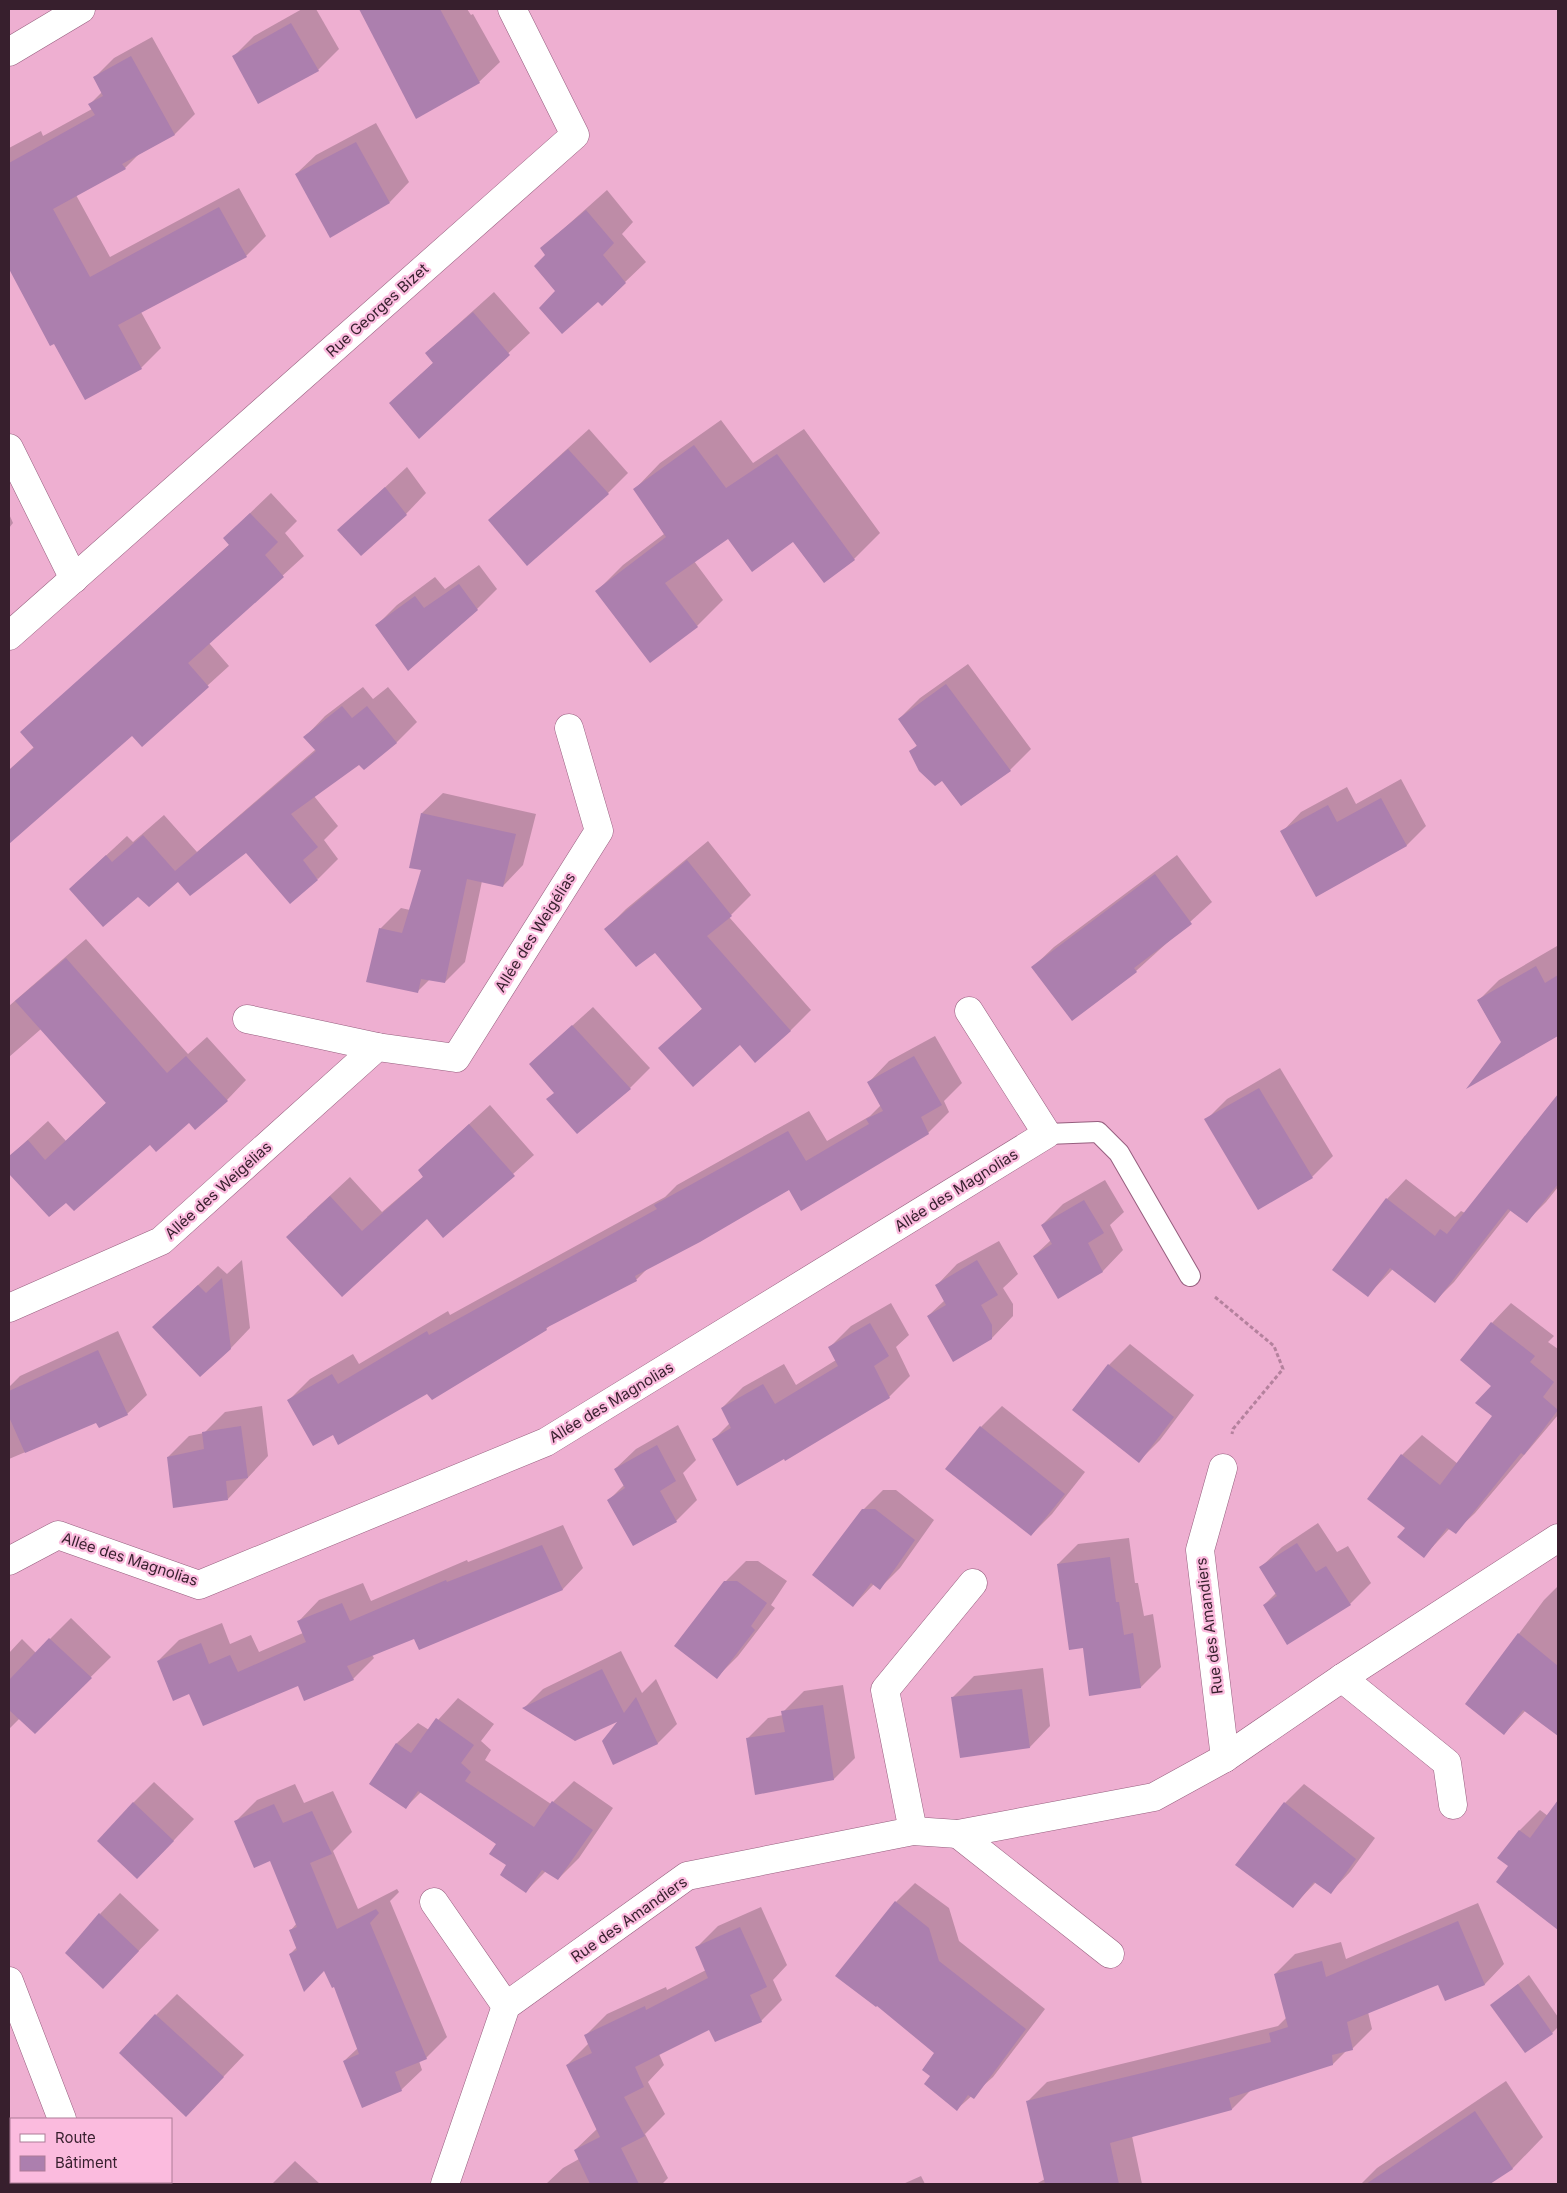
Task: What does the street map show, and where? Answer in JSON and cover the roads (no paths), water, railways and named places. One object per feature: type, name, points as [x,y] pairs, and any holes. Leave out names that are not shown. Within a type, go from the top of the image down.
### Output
[{"type":"street","points":[[9,52],[81,9]]},
{"type":"street","name":"Rue Georges Bizet","points":[[9,636],[575,135],[512,9]]},
{"type":"street","points":[[9,448],[74,579]]},
{"type":"street","name":"Allée des Weigélias","points":[[247,1019],[377,1047],[456,1058],[599,831],[569,728]]},
{"type":"street","points":[[969,1011],[1047,1134]]},
{"type":"street","name":"Allée des Weigélias","points":[[9,1308],[161,1241],[377,1047]]},
{"type":"street","name":"Allée des Magnolias","points":[[9,1562],[58,1535],[199,1585],[546,1442],[1047,1134]]},
{"type":"street","name":"Rue des Amandiers","points":[[1223,1468],[1200,1550],[1225,1758]]},
{"type":"street","name":"Rue des Amandiers","points":[[506,2006],[687,1876],[913,1831],[958,1834],[1154,1797],[1225,1758],[1342,1678],[1558,1538]]},
{"type":"street","points":[[913,1831],[885,1690],[973,1583]]},
{"type":"street","points":[[1342,1678],[1447,1763],[1453,1805]]},
{"type":"street","points":[[958,1834],[1110,1954]]},
{"type":"street","points":[[434,1902],[506,2006],[445,2184]]},
{"type":"street","points":[[9,1981],[62,2118]]},
{"type":"lane","points":[[1047,1134],[1098,1132],[1120,1153],[1190,1276]]}]
